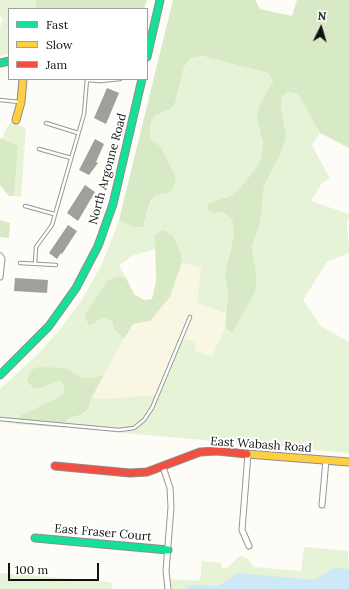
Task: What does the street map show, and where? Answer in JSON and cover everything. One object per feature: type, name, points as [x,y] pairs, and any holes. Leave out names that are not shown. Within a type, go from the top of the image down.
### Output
[{"type":"street","points":[[149,40],[160,0]]},
{"type":"street","points":[[16,120],[21,102],[23,80]]},
{"type":"street","name":"North Argonne Road","points":[[2,370],[49,326],[76,288],[98,246],[112,204],[142,80]]},
{"type":"street","points":[[0,256],[2,259],[0,277]]},
{"type":"street","name":"East Wabash Road","points":[[55,466],[130,473],[148,472],[200,452],[217,451],[349,462]]},
{"type":"street","points":[[248,454],[242,530],[249,546]]},
{"type":"street","points":[[322,505],[326,460]]},
{"type":"street","points":[[163,467],[170,488],[171,507],[166,571],[168,589]]},
{"type":"street","name":"East Fraser Court","points":[[35,538],[168,550]]},
{"type":"lane","points":[[35,264],[36,247],[50,227],[84,114],[87,80],[110,80]]},
{"type":"lane","points":[[0,100],[21,102]]},
{"type":"lane","points":[[46,123],[78,133]]},
{"type":"lane","points":[[39,149],[71,158]]},
{"type":"lane","points":[[25,206],[54,214]]},
{"type":"lane","points":[[20,263],[56,265]]},
{"type":"lane","points":[[0,419],[119,430],[134,428],[144,420],[152,408],[190,317]]},
{"type":"shaded area","points":[[182,262],[201,267],[197,303],[226,315],[225,328],[212,356],[195,351],[179,337],[155,395],[102,399],[92,397],[133,324],[150,321],[170,297]]},
{"type":"green space","points":[[0,0],[36,0],[36,8],[8,8],[8,54],[0,56],[0,28],[3,18],[0,16]]},
{"type":"green space","points":[[36,0],[147,0],[144,8],[36,8]]},
{"type":"green space","points":[[173,0],[255,0],[260,9],[292,16],[297,0],[349,0],[349,148],[320,133],[298,94],[288,92],[282,97],[281,110],[286,136],[282,151],[264,186],[260,223],[252,246],[257,280],[255,292],[232,332],[225,328],[228,293],[225,273],[234,235],[232,219],[223,212],[214,214],[207,209],[209,203],[233,195],[260,162],[263,145],[257,117],[260,103],[273,82],[268,73],[202,56],[191,58],[184,67],[175,104],[169,110],[155,115],[150,124],[150,138],[160,146],[176,178],[173,189],[166,194],[156,195],[150,202],[143,227],[133,227],[119,220]]},
{"type":"green space","points":[[202,56],[268,73],[273,82],[260,103],[257,117],[263,145],[260,162],[233,195],[209,203],[214,214],[223,212],[232,219],[234,235],[225,273],[228,293],[226,314],[197,303],[201,268],[182,262],[181,254],[155,235],[156,249],[134,255],[119,265],[126,278],[118,276],[93,324],[102,318],[112,321],[114,329],[124,339],[104,375],[92,378],[82,378],[66,368],[41,388],[60,381],[64,385],[64,393],[53,400],[21,415],[16,424],[0,422],[0,389],[39,353],[61,328],[81,301],[102,264],[119,220],[133,227],[143,227],[150,203],[156,195],[166,194],[160,146],[150,138],[150,124],[155,114],[169,110],[175,104],[184,67],[191,58]]},
{"type":"green space","points":[[288,92],[298,94],[320,133],[312,145],[330,179],[322,183],[311,201],[349,214],[347,225],[349,253],[327,262],[303,300],[321,326],[349,342],[349,453],[58,427],[71,417],[81,415],[88,411],[92,397],[102,399],[155,395],[179,337],[195,342],[195,351],[212,356],[225,328],[232,331],[239,321],[255,291],[257,280],[252,246],[259,223],[264,186],[282,151],[285,136],[281,110],[282,97]]},
{"type":"green space","points":[[11,122],[26,128],[21,197],[14,196],[18,146],[2,139]]},
{"type":"green space","points":[[0,138],[18,146],[14,196],[9,196],[0,185]]},
{"type":"green space","points":[[0,220],[10,223],[9,238],[0,237]]},
{"type":"green space","points":[[163,230],[173,236],[181,254],[182,262],[170,297],[150,321],[133,324],[124,339],[114,329],[112,321],[102,318],[93,324],[88,324],[85,315],[107,281],[118,276],[126,278],[134,294],[144,300],[152,299],[156,281],[155,235]]},
{"type":"green space","points":[[38,367],[66,368],[82,378],[92,378],[104,375],[92,397],[88,410],[81,415],[71,417],[58,427],[16,424],[21,415],[53,400],[64,393],[64,385],[60,381],[41,388],[33,388],[27,380],[31,370]]},
{"type":"green space","points":[[304,547],[348,551],[349,589],[172,589],[170,579],[200,581],[202,561],[222,563],[221,568],[227,568],[240,556],[247,558],[254,567],[301,571]]},
{"type":"green space","points":[[0,573],[111,582],[112,589],[0,589]]},
{"type":"water","points":[[334,568],[349,569],[349,589],[186,589],[186,587],[194,585],[219,586],[238,573],[314,580]]},
{"type":"building","points":[[107,88],[119,93],[106,124],[94,118]]},
{"type":"building","points":[[95,139],[104,144],[96,162],[98,163],[89,175],[79,170]]},
{"type":"building","points":[[85,185],[95,192],[78,221],[67,213]]},
{"type":"building","points":[[68,225],[77,231],[57,259],[49,253]]},
{"type":"building","points":[[15,278],[48,280],[47,293],[14,291]]},
{"type":"traffic: fast","points":[[148,53],[160,0]]},
{"type":"traffic: fast","points":[[0,63],[8,61]]},
{"type":"traffic: fast","points":[[0,375],[49,326],[76,288],[98,246],[113,204],[142,80]]},
{"type":"traffic: fast","points":[[35,538],[168,550]]},
{"type":"traffic: slow","points":[[16,120],[21,102],[23,80]]},
{"type":"traffic: slow","points":[[247,454],[349,462]]},
{"type":"traffic: jam","points":[[55,466],[130,473],[147,472],[200,452],[217,451],[247,454]]}]
